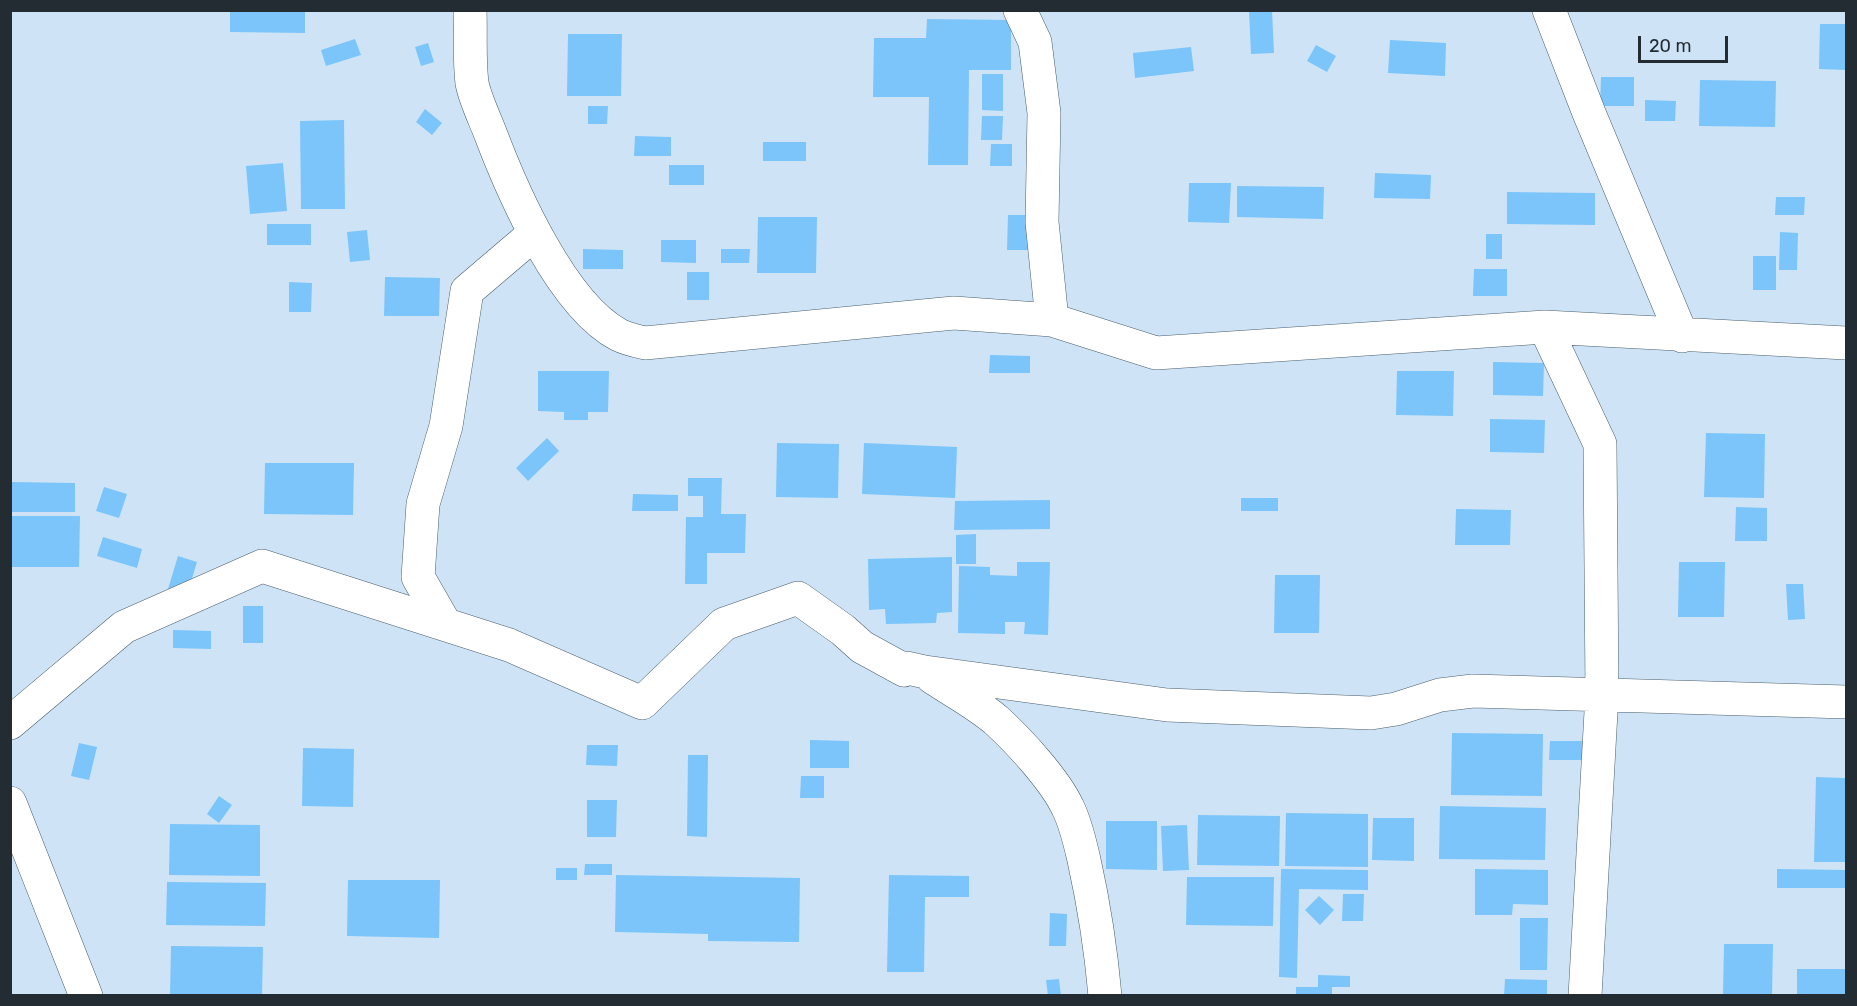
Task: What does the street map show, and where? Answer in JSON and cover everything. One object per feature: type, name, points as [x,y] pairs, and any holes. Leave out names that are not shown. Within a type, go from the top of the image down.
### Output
[{"type":"street","points":[[470,10],[472,85],[504,169],[535,233],[555,267],[594,317],[618,335],[631,340],[645,343],[954,312],[1052,320],[1156,353],[1545,327],[1846,343]]},
{"type":"street","points":[[1020,10],[1035,42],[1044,113],[1042,222],[1052,320]]},
{"type":"street","points":[[1549,10],[1589,113],[1682,336]]},
{"type":"street","points":[[445,624],[418,577],[423,504],[446,426],[466,291],[535,233]]},
{"type":"street","points":[[1545,327],[1600,444],[1602,694],[1585,996]]},
{"type":"street","points":[[10,723],[124,627],[262,566],[509,645],[642,703],[724,624],[798,598],[843,630],[862,647],[904,670],[907,668],[1167,705],[1371,713],[1396,710],[1440,695],[1473,691],[1846,702]]},
{"type":"street","points":[[925,672],[995,720],[1025,750],[1062,796],[1077,833],[1087,872],[1097,923],[1105,996]]},
{"type":"street","points":[[10,802],[86,996]]},
{"type":"building","points":[[230,10],[305,10],[305,33],[230,32]]},
{"type":"building","points":[[1249,10],[1272,10],[1274,53],[1251,54]]},
{"type":"building","points":[[927,19],[1011,20],[1011,70],[969,70],[968,165],[928,165],[929,97],[873,97],[874,38],[926,38]]},
{"type":"building","points":[[1820,24],[1846,24],[1846,70],[1819,69]]},
{"type":"building","points":[[568,34],[622,34],[621,96],[567,96]]},
{"type":"building","points":[[355,39],[361,55],[326,66],[321,50]]},
{"type":"building","points":[[1390,40],[1446,43],[1445,76],[1388,73]]},
{"type":"building","points":[[428,43],[434,62],[421,66],[415,47]]},
{"type":"building","points":[[1316,45],[1336,56],[1327,72],[1307,61]]},
{"type":"building","points":[[1191,47],[1194,71],[1135,78],[1133,53]]},
{"type":"building","points":[[982,74],[1003,74],[1003,111],[982,110]]},
{"type":"building","points":[[1601,77],[1634,77],[1634,106],[1600,106]]},
{"type":"building","points":[[1700,80],[1776,81],[1775,127],[1699,126]]},
{"type":"building","points":[[1645,100],[1676,101],[1675,121],[1645,121]]},
{"type":"building","points":[[588,106],[608,106],[607,124],[588,124]]},
{"type":"building","points":[[425,109],[442,123],[432,135],[416,122]]},
{"type":"building","points":[[982,116],[1003,116],[1002,140],[981,140]]},
{"type":"building","points":[[344,120],[345,209],[301,209],[300,121]]},
{"type":"building","points":[[635,136],[671,137],[671,156],[634,156]]},
{"type":"building","points":[[763,142],[806,142],[806,161],[763,161]]},
{"type":"building","points":[[991,144],[1012,144],[1012,166],[990,166]]},
{"type":"building","points":[[283,163],[287,211],[250,214],[246,166]]},
{"type":"building","points":[[669,165],[704,165],[704,185],[669,185]]},
{"type":"building","points":[[1375,173],[1431,175],[1430,199],[1374,198]]},
{"type":"building","points":[[1189,183],[1231,183],[1229,223],[1188,222]]},
{"type":"building","points":[[1237,186],[1324,187],[1323,219],[1237,217]]},
{"type":"building","points":[[1507,192],[1595,193],[1595,225],[1507,224]]},
{"type":"building","points":[[1776,197],[1805,197],[1804,215],[1775,215]]},
{"type":"building","points":[[1008,215],[1029,215],[1028,250],[1007,250]]},
{"type":"building","points":[[758,217],[817,217],[816,273],[757,273]]},
{"type":"building","points":[[267,224],[311,224],[311,245],[267,245]]},
{"type":"building","points":[[367,230],[370,260],[350,262],[347,232]]},
{"type":"building","points":[[1780,232],[1798,233],[1797,270],[1779,270]]},
{"type":"building","points":[[1486,234],[1502,234],[1502,259],[1486,259]]},
{"type":"building","points":[[661,240],[696,240],[696,263],[661,262]]},
{"type":"building","points":[[583,249],[623,250],[623,269],[583,269]]},
{"type":"building","points":[[721,249],[750,249],[749,263],[721,263]]},
{"type":"building","points":[[1753,256],[1776,256],[1776,290],[1753,290]]},
{"type":"building","points":[[1474,269],[1507,269],[1507,296],[1473,296]]},
{"type":"building","points":[[687,272],[709,272],[709,300],[687,300]]},
{"type":"building","points":[[385,277],[440,278],[439,316],[384,316]]},
{"type":"building","points":[[289,282],[312,283],[311,312],[289,312]]},
{"type":"building","points":[[990,355],[1030,356],[1030,373],[989,373]]},
{"type":"building","points":[[1493,362],[1544,363],[1543,396],[1493,395]]},
{"type":"building","points":[[538,371],[609,371],[608,412],[588,412],[588,420],[564,420],[564,412],[538,411]]},
{"type":"building","points":[[1397,371],[1454,371],[1453,416],[1396,415]]},
{"type":"building","points":[[1490,419],[1545,420],[1544,453],[1490,452]]},
{"type":"building","points":[[1706,433],[1765,434],[1764,498],[1704,497]]},
{"type":"building","points":[[547,438],[559,451],[528,481],[516,468]]},
{"type":"building","points":[[777,443],[839,444],[838,498],[776,497]]},
{"type":"building","points":[[864,443],[957,447],[955,498],[862,494]]},
{"type":"building","points":[[265,463],[354,463],[353,515],[264,514]]},
{"type":"building","points":[[688,478],[722,478],[721,514],[746,514],[745,553],[707,553],[707,584],[685,584],[686,517],[703,517],[703,496],[688,496]]},
{"type":"building","points":[[10,482],[75,483],[75,512],[10,512]]},
{"type":"building","points":[[104,487],[127,494],[119,518],[96,511]]},
{"type":"building","points":[[633,494],[678,495],[678,511],[632,511]]},
{"type":"building","points":[[1241,498],[1278,498],[1278,511],[1241,511]]},
{"type":"building","points":[[1050,500],[1050,529],[954,530],[955,501]]},
{"type":"building","points":[[1736,507],[1767,508],[1767,541],[1735,541]]},
{"type":"building","points":[[1456,509],[1511,510],[1510,545],[1455,545]]},
{"type":"building","points":[[10,516],[80,516],[79,567],[10,567]]},
{"type":"building","points":[[976,534],[976,564],[956,564],[956,535]]},
{"type":"building","points":[[103,537],[142,549],[137,568],[97,556]]},
{"type":"building","points":[[178,556],[197,562],[187,595],[168,589]]},
{"type":"building","points":[[952,557],[952,612],[937,613],[936,623],[886,624],[885,609],[869,610],[868,559]]},
{"type":"building","points":[[1017,562],[1050,562],[1048,635],[1024,634],[1025,622],[1005,622],[1005,634],[958,633],[959,566],[990,567],[990,575],[1017,576]]},
{"type":"building","points":[[1679,562],[1725,562],[1724,617],[1678,617]]},
{"type":"building","points":[[1275,575],[1320,575],[1319,633],[1274,633]]},
{"type":"building","points":[[1786,584],[1803,584],[1805,619],[1788,620]]},
{"type":"building","points":[[243,606],[263,606],[263,643],[243,643]]},
{"type":"building","points":[[173,630],[211,631],[211,649],[173,648]]},
{"type":"building","points":[[1452,733],[1543,734],[1542,796],[1451,795]]},
{"type":"building","points":[[810,740],[849,741],[849,768],[810,768]]},
{"type":"building","points":[[1550,741],[1589,741],[1588,760],[1549,760]]},
{"type":"building","points":[[79,743],[97,747],[89,780],[71,776]]},
{"type":"building","points":[[587,745],[618,745],[617,766],[586,765]]},
{"type":"building","points":[[303,748],[354,749],[353,807],[302,806]]},
{"type":"building","points":[[688,755],[708,755],[707,837],[687,836]]},
{"type":"building","points":[[801,776],[824,776],[824,798],[800,798]]},
{"type":"building","points":[[1816,777],[1846,778],[1846,862],[1814,862]]},
{"type":"building","points":[[219,796],[232,805],[219,823],[207,814]]},
{"type":"building","points":[[587,800],[617,800],[616,837],[587,837]]},
{"type":"building","points":[[1440,806],[1546,808],[1545,860],[1439,859]]},
{"type":"building","points":[[1286,813],[1368,814],[1368,867],[1285,866]]},
{"type":"building","points":[[1198,815],[1280,816],[1279,866],[1197,865]]},
{"type":"building","points":[[1373,818],[1414,818],[1414,861],[1372,860]]},
{"type":"building","points":[[1106,821],[1157,821],[1157,870],[1106,869]]},
{"type":"building","points":[[170,824],[260,825],[260,876],[169,875]]},
{"type":"building","points":[[1187,825],[1189,870],[1163,871],[1161,826]]},
{"type":"building","points":[[585,864],[612,864],[612,875],[584,875]]},
{"type":"building","points":[[556,868],[577,868],[577,880],[556,880]]},
{"type":"building","points":[[1281,869],[1368,870],[1368,890],[1299,889],[1297,978],[1279,977]]},
{"type":"building","points":[[1475,869],[1548,870],[1548,905],[1513,904],[1512,915],[1475,915]]},
{"type":"building","points":[[1777,869],[1846,870],[1846,888],[1777,888]]},
{"type":"building","points":[[616,875],[800,878],[799,942],[708,941],[708,934],[615,932]]},
{"type":"building","points":[[889,875],[969,876],[969,897],[925,897],[924,972],[887,972]]},
{"type":"building","points":[[1187,877],[1274,877],[1273,926],[1186,925]]},
{"type":"building","points":[[348,880],[440,880],[439,938],[347,936]]},
{"type":"building","points":[[167,882],[266,883],[265,926],[166,925]]},
{"type":"building","points":[[1343,894],[1364,894],[1363,921],[1342,921]]},
{"type":"building","points":[[1319,896],[1334,910],[1320,925],[1305,910]]},
{"type":"building","points":[[1050,913],[1067,914],[1066,946],[1049,946]]},
{"type":"building","points":[[1520,918],[1548,918],[1547,970],[1520,970]]},
{"type":"building","points":[[1724,944],[1773,944],[1772,996],[1723,996]]},
{"type":"building","points":[[171,946],[263,947],[262,996],[170,996]]},
{"type":"building","points":[[1797,969],[1846,969],[1846,996],[1797,996]]},
{"type":"building","points":[[1318,975],[1350,976],[1350,987],[1332,987],[1332,996],[1296,996],[1296,987],[1318,987]]},
{"type":"building","points":[[1059,979],[1061,996],[1048,996],[1046,980]]},
{"type":"building","points":[[1505,979],[1547,980],[1547,996],[1504,996]]}]
